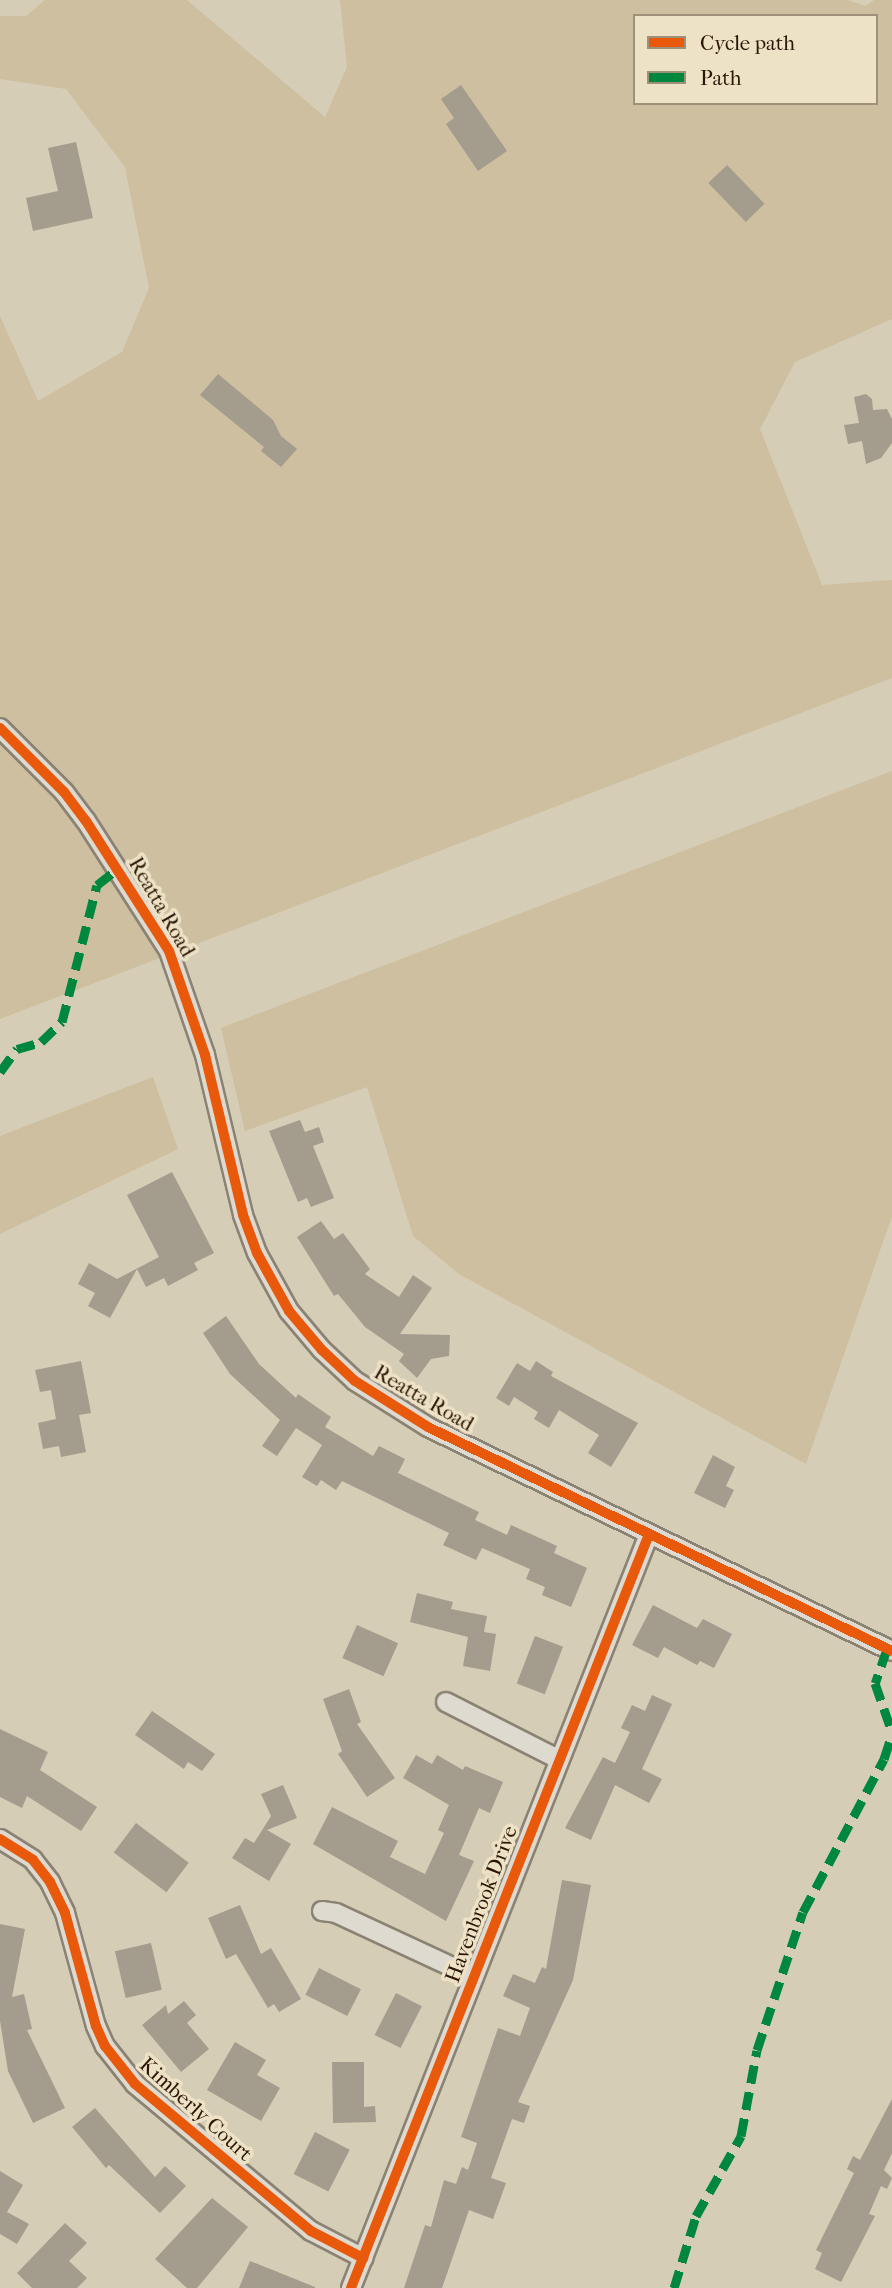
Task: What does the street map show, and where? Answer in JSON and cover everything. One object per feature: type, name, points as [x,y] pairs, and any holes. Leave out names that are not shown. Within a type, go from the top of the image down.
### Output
[{"type":"street","name":"Reatta Road","points":[[0,728],[64,792],[119,868],[169,951],[205,1055],[243,1214],[262,1264],[289,1311],[322,1350],[392,1407],[892,1651]]},
{"type":"street","name":"Havenbrook Drive","points":[[351,2288],[649,1534]]},
{"type":"street","points":[[446,1702],[558,1759]]},
{"type":"street","name":"Kimberly Court","points":[[0,1839],[33,1860],[50,1882],[65,1913],[96,2026],[119,2065],[283,2210],[311,2231],[363,2258]]},
{"type":"street","points":[[322,1911],[336,1913],[474,1977]]},
{"type":"shaded area","points":[[45,0],[187,0],[325,117],[347,67],[340,0],[847,0],[866,6],[874,0],[892,0],[892,319],[795,362],[760,429],[822,585],[892,580],[892,678],[0,1019],[0,316],[38,401],[122,352],[149,288],[125,167],[66,89],[0,79],[0,16],[26,16]]},
{"type":"shaded area","points":[[892,771],[892,1216],[806,1464],[459,1274],[413,1236],[367,1087],[245,1131],[221,1028]]},
{"type":"shaded area","points":[[153,1077],[178,1149],[0,1234],[0,1136]]},
{"type":"building","points":[[461,85],[507,151],[478,171],[446,124],[454,118],[441,99]]},
{"type":"building","points":[[76,142],[93,218],[33,231],[26,198],[58,191],[48,148]]},
{"type":"building","points":[[727,165],[765,204],[746,222],[708,183]]},
{"type":"building","points":[[218,374],[273,420],[281,436],[297,449],[281,467],[261,451],[264,447],[200,395]]},
{"type":"building","points":[[866,394],[872,399],[873,410],[887,409],[892,419],[892,443],[881,458],[866,464],[862,441],[848,444],[844,425],[859,423],[854,397]]},
{"type":"building","points":[[300,1120],[305,1132],[319,1127],[324,1142],[313,1146],[334,1198],[311,1207],[307,1198],[298,1202],[269,1131]]},
{"type":"building","points":[[172,1172],[214,1253],[194,1263],[198,1270],[168,1286],[164,1278],[146,1287],[137,1269],[110,1318],[88,1306],[95,1293],[78,1284],[89,1263],[117,1279],[159,1257],[127,1195]]},
{"type":"building","points":[[321,1221],[334,1239],[343,1233],[370,1269],[365,1274],[399,1297],[413,1275],[432,1288],[400,1334],[450,1335],[449,1356],[431,1359],[417,1378],[399,1361],[404,1354],[365,1327],[338,1294],[334,1296],[297,1237]]},
{"type":"building","points":[[226,1316],[259,1364],[296,1398],[298,1394],[331,1417],[325,1427],[373,1456],[379,1446],[405,1459],[398,1473],[479,1512],[475,1520],[507,1535],[511,1525],[557,1546],[554,1553],[587,1568],[571,1607],[542,1595],[545,1587],[526,1579],[530,1569],[482,1548],[476,1560],[443,1545],[449,1533],[342,1481],[336,1490],[321,1480],[317,1486],[302,1477],[322,1445],[296,1428],[277,1456],[262,1446],[280,1420],[230,1374],[203,1333]]},
{"type":"building","points":[[81,1361],[91,1413],[79,1415],[86,1452],[61,1457],[59,1446],[43,1449],[38,1423],[56,1419],[51,1390],[40,1392],[35,1370]]},
{"type":"building","points":[[536,1361],[553,1372],[551,1376],[638,1423],[611,1467],[588,1453],[599,1435],[559,1410],[549,1428],[534,1419],[538,1412],[514,1397],[509,1406],[496,1398],[517,1363],[530,1371]]},
{"type":"building","points":[[713,1455],[735,1467],[726,1486],[734,1490],[725,1508],[694,1493]]},
{"type":"building","points":[[417,1593],[453,1602],[451,1609],[487,1616],[484,1632],[496,1634],[490,1671],[463,1666],[468,1637],[410,1622]]},
{"type":"building","points":[[653,1605],[697,1628],[703,1619],[732,1634],[714,1668],[700,1661],[697,1665],[664,1647],[658,1658],[632,1645]]},
{"type":"building","points":[[357,1625],[398,1643],[383,1676],[342,1658]]},
{"type":"building","points":[[535,1636],[563,1647],[545,1694],[517,1684]]},
{"type":"building","points":[[349,1689],[361,1722],[357,1724],[395,1778],[367,1797],[338,1754],[342,1751],[323,1699]]},
{"type":"building","points":[[652,1695],[672,1704],[642,1769],[662,1779],[649,1803],[615,1785],[591,1840],[565,1828],[603,1757],[615,1763],[630,1732],[621,1728],[632,1705],[645,1711]]},
{"type":"building","points":[[152,1711],[215,1754],[202,1771],[188,1762],[184,1769],[135,1735]]},
{"type":"building","points":[[0,1729],[48,1752],[40,1770],[97,1807],[81,1831],[27,1796],[22,1808],[0,1797]]},
{"type":"building","points":[[416,1755],[432,1764],[437,1755],[463,1770],[465,1766],[503,1782],[490,1813],[479,1808],[459,1855],[474,1861],[446,1921],[313,1844],[332,1807],[398,1841],[390,1857],[425,1874],[444,1833],[438,1830],[449,1805],[403,1778]]},
{"type":"building","points":[[283,1785],[297,1818],[267,1830],[291,1844],[269,1881],[232,1858],[245,1838],[254,1843],[271,1816],[261,1794]]},
{"type":"building","points":[[136,1823],[189,1863],[166,1892],[114,1853]]},
{"type":"building","points":[[562,1880],[591,1885],[573,1980],[518,2102],[530,2106],[524,2123],[512,2119],[491,2178],[506,2183],[493,2219],[469,2210],[442,2288],[404,2288],[425,2225],[431,2227],[444,2180],[456,2184],[462,2167],[468,2170],[477,2143],[461,2137],[498,2028],[520,2036],[530,2008],[503,1996],[513,1974],[535,1983],[542,1967],[546,1969]]},
{"type":"building","points":[[240,1905],[261,1954],[271,1948],[301,1999],[279,2012],[274,2004],[268,2008],[236,1954],[226,1959],[208,1918]]},
{"type":"building","points":[[0,1924],[25,1929],[12,1997],[24,1994],[32,2029],[27,2030],[65,2108],[33,2123],[8,2071],[0,2021]]},
{"type":"building","points":[[151,1943],[162,1990],[126,1998],[115,1951]]},
{"type":"building","points":[[319,1968],[361,1989],[347,2016],[305,1995]]},
{"type":"building","points":[[396,1993],[422,2006],[401,2048],[375,2035]]},
{"type":"building","points":[[184,2001],[196,2015],[187,2023],[209,2049],[181,2072],[142,2025],[166,2005],[168,2014]]},
{"type":"building","points":[[235,2042],[266,2060],[257,2075],[280,2088],[261,2121],[207,2090]]},
{"type":"building","points":[[332,2062],[364,2062],[364,2107],[375,2106],[376,2122],[333,2123]]},
{"type":"building","points":[[892,2099],[892,2153],[884,2170],[892,2178],[887,2189],[881,2186],[869,2214],[875,2216],[841,2282],[815,2269],[822,2253],[816,2250],[854,2173],[847,2169],[853,2156],[860,2160]]},
{"type":"building","points":[[95,2108],[155,2177],[165,2166],[186,2186],[160,2213],[109,2165],[106,2168],[72,2127]]},
{"type":"building","points":[[315,2132],[350,2150],[328,2192],[294,2174]]},
{"type":"building","points":[[0,2171],[23,2185],[7,2212],[29,2224],[17,2244],[0,2234]]},
{"type":"building","points":[[212,2198],[248,2227],[197,2288],[187,2288],[155,2259]]},
{"type":"building","points":[[65,2223],[87,2243],[69,2261],[87,2278],[77,2288],[32,2288],[17,2273]]},
{"type":"building","points":[[250,2261],[315,2287],[315,2288],[239,2288]]},
{"type":"marked path","points":[[0,1072],[17,1049],[41,1042],[62,1022],[97,885],[119,868]]},
{"type":"marked path","points":[[887,1649],[875,1683],[892,1732]]},
{"type":"marked path","points":[[674,2288],[696,2216],[741,2136],[757,2050],[803,1912],[884,1759],[892,1734]]},
{"type":"cycle path","points":[[0,728],[64,792],[86,821],[169,951],[205,1055],[243,1215],[257,1253],[289,1311],[322,1350],[355,1381],[428,1427],[892,1651]]},
{"type":"cycle path","points":[[351,2288],[649,1534]]},
{"type":"cycle path","points":[[0,1839],[33,1860],[50,1882],[65,1913],[96,2026],[105,2046],[135,2084],[311,2231],[363,2258]]}]
